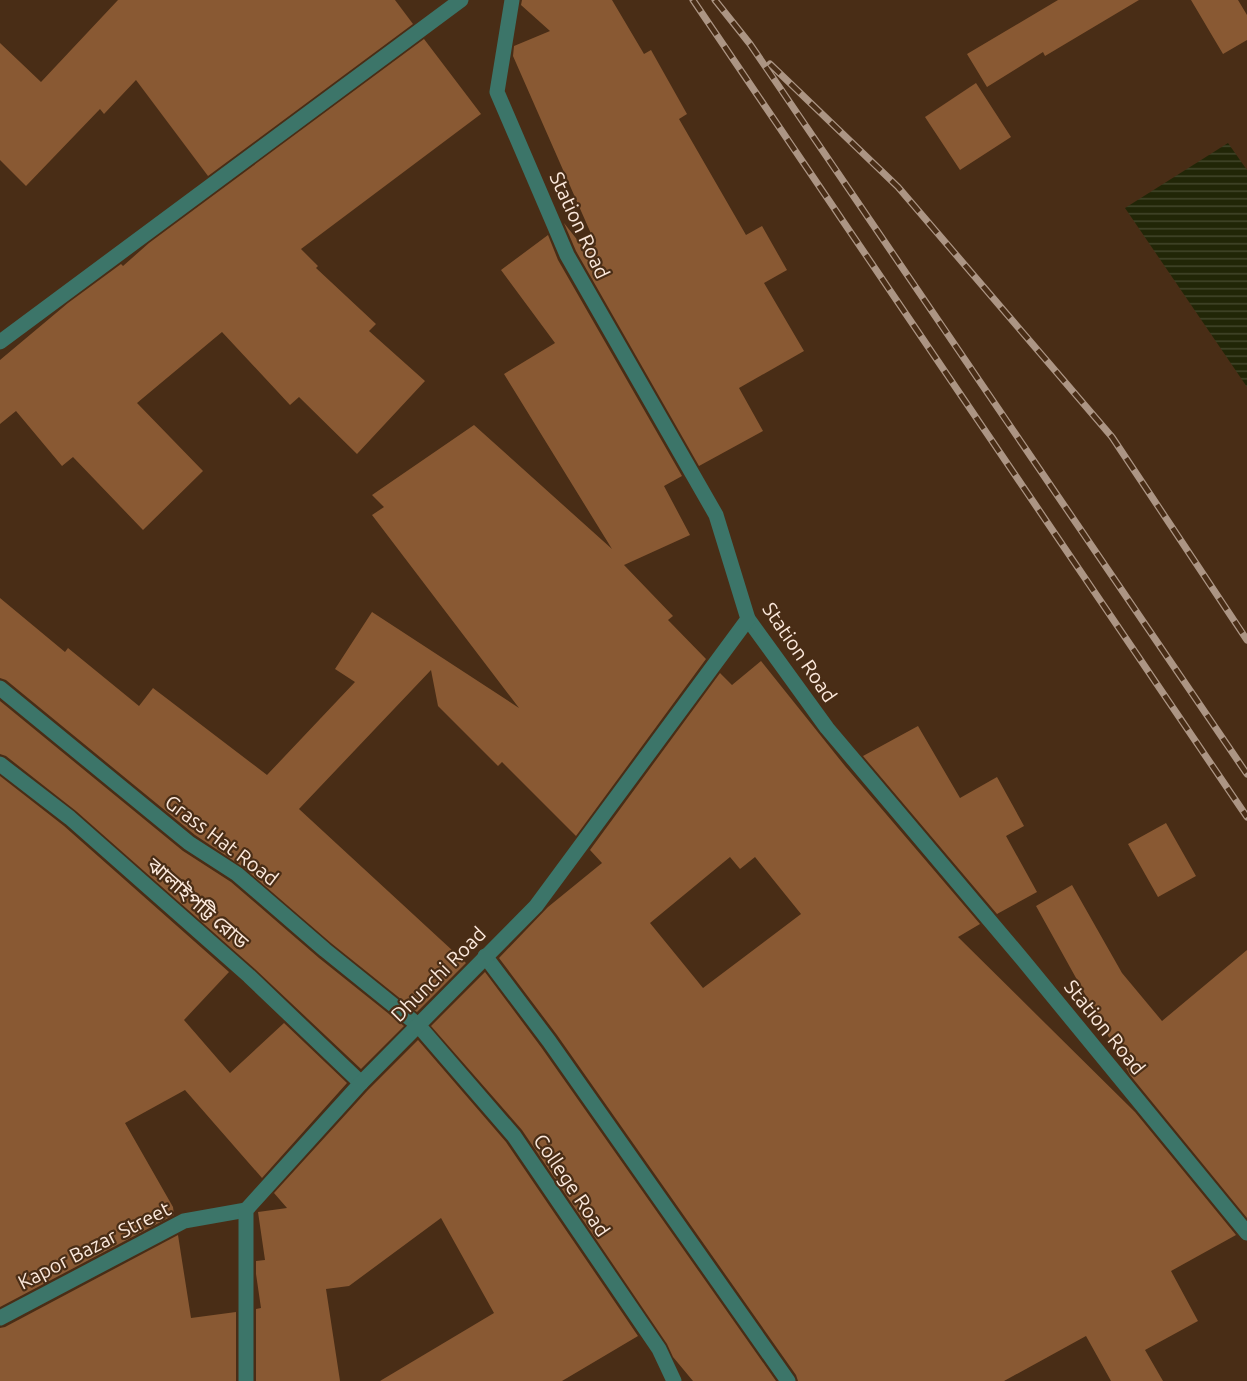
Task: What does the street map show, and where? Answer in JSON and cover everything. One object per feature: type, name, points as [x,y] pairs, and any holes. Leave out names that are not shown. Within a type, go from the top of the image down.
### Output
[{"type":"street","points":[[0,342],[461,0]]},
{"type":"street","name":"Station Road","points":[[512,0],[497,92],[567,255],[716,515],[748,619],[827,729],[1023,960],[1247,1233]]},
{"type":"street","name":"Dhunchi Road","points":[[246,1210],[361,1083],[536,906],[748,619]]},
{"type":"street","name":"Grass Hat Road","points":[[0,688],[189,843],[237,874],[325,950],[418,1025]]},
{"type":"street","name":"ঝালাইপট্টি রোড","points":[[0,764],[70,818],[249,976],[361,1083]]},
{"type":"street","points":[[485,957],[556,1050],[788,1381]]},
{"type":"street","name":"College Road","points":[[418,1025],[514,1136],[658,1349],[674,1381]]},
{"type":"street","points":[[246,1210],[246,1381]]},
{"type":"street","name":"Kapor Bazar Street","points":[[0,1318],[184,1221],[246,1210]]},
{"type":"shaded area","points":[[1228,143],[1247,170],[1247,387],[1125,208]]},
{"type":"building","points":[[118,0],[395,0],[413,24],[208,176],[136,80],[104,114],[100,109],[26,186],[0,160],[0,43],[41,82]]},
{"type":"building","points":[[522,0],[612,0],[644,54],[651,50],[687,114],[679,119],[746,235],[762,226],[787,270],[764,283],[804,351],[739,388],[763,431],[699,466],[576,251],[564,223],[586,251],[596,245],[513,56],[514,46],[550,31],[521,5]]},
{"type":"building","points":[[1058,0],[1139,0],[1045,56],[1043,52],[987,87],[967,54]]},
{"type":"building","points":[[1191,0],[1238,0],[1247,15],[1247,40],[1223,54]]},
{"type":"building","points":[[424,39],[481,114],[301,249],[318,266],[316,268],[376,324],[369,331],[425,381],[357,454],[299,397],[290,405],[222,332],[137,403],[203,471],[143,530],[73,457],[62,466],[16,411],[0,424],[0,360],[68,303],[121,264],[123,266],[149,243]]},
{"type":"building","points":[[976,83],[1011,137],[960,170],[925,117]]},
{"type":"building","points":[[548,235],[558,260],[682,476],[664,486],[690,535],[624,565],[673,616],[668,620],[706,659],[576,836],[502,762],[498,766],[438,706],[431,670],[299,809],[466,963],[417,1012],[331,943],[243,867],[195,835],[6,680],[0,678],[0,598],[65,652],[68,648],[139,706],[153,688],[267,775],[355,682],[335,669],[372,612],[519,708],[372,515],[384,507],[372,495],[474,425],[612,549],[504,374],[555,343],[501,270]]},
{"type":"building","points":[[761,661],[845,766],[980,924],[958,937],[1135,1112],[1236,1235],[1171,1271],[1198,1321],[1145,1350],[1163,1381],[1111,1381],[1086,1336],[1004,1381],[798,1381],[557,1035],[499,958],[548,907],[602,863],[590,850],[720,673],[732,685]],"holes":[[[730,857],[740,869],[755,857],[801,914],[703,988],[650,923]]]},
{"type":"building","points":[[0,701],[183,851],[231,882],[319,958],[404,1026],[361,1069],[255,969],[76,811],[6,756],[0,754]]},
{"type":"building","points":[[918,726],[960,798],[997,777],[1024,826],[1006,836],[1037,892],[997,914],[863,756]]},
{"type":"building","points":[[0,776],[64,826],[229,972],[184,1020],[230,1073],[284,1023],[347,1083],[262,1178],[185,1090],[125,1123],[173,1207],[174,1215],[0,1307]]},
{"type":"building","points":[[1166,823],[1196,876],[1158,897],[1128,844]]},
{"type":"building","points":[[1072,885],[1122,973],[1162,1021],[1247,950],[1247,1218],[1130,1075],[1036,906]]},
{"type":"building","points":[[485,972],[541,1047],[776,1381],[693,1381],[673,1357],[667,1344],[522,1130],[431,1026]]},
{"type":"building","points":[[418,1040],[506,1142],[638,1336],[562,1381],[380,1381],[494,1313],[441,1218],[349,1286],[326,1289],[340,1381],[256,1381],[256,1309],[261,1308],[256,1261],[265,1260],[258,1212],[287,1208],[274,1193],[368,1090]]},
{"type":"building","points":[[178,1235],[191,1318],[236,1312],[236,1381],[0,1381],[0,1328]]},
{"type":"railway","points":[[693,0],[1247,817]]},
{"type":"railway","points":[[715,0],[750,44],[1247,774]]},
{"type":"railway","points":[[770,64],[898,187],[1112,437],[1247,640]]}]
